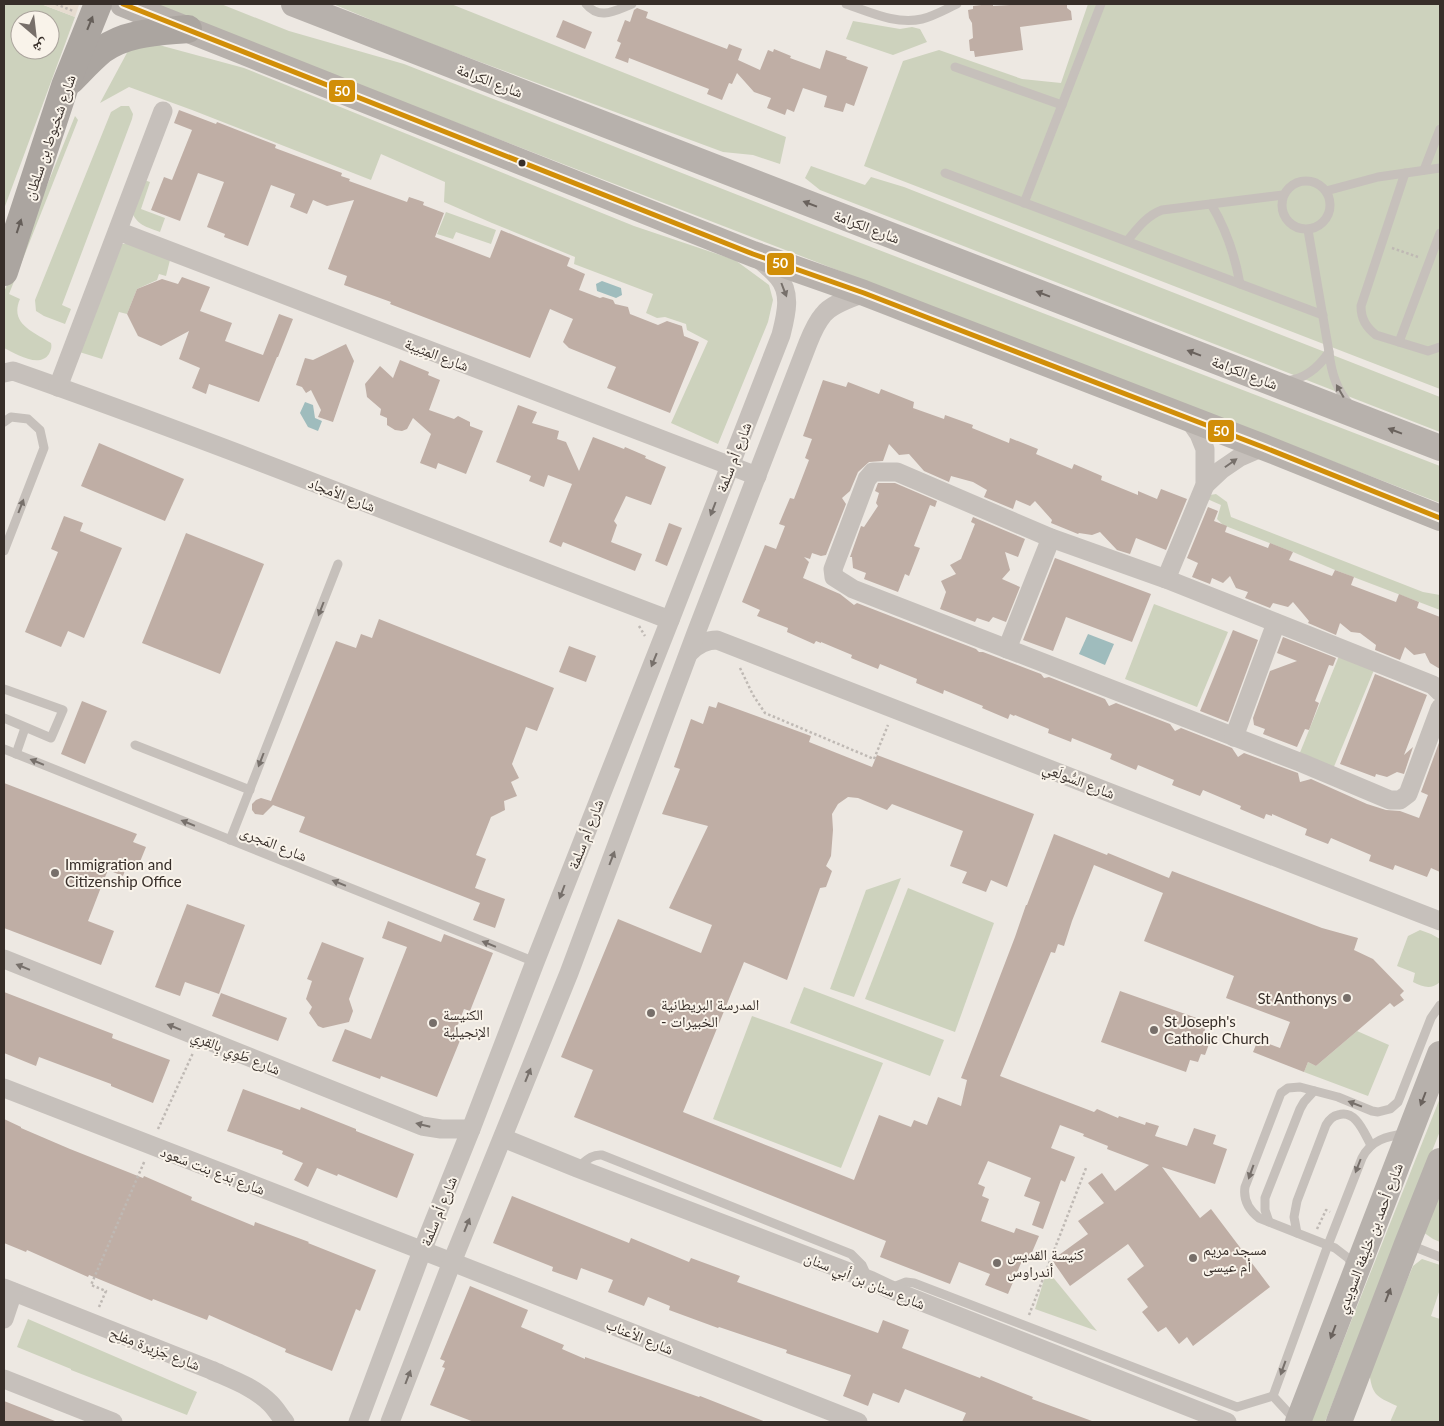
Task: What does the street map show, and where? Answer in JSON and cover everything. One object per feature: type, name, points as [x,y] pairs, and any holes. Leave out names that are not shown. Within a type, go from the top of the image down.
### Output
[{"type":"main road","name":"شارع شخبوط بن سلطان","points":[[4,272],[65,86],[98,4]]},
{"type":"main road","points":[[123,4],[753,254],[864,293],[1440,518]]},
{"type":"main road","name":"شارع الكرامة","points":[[294,4],[1440,448]]},
{"type":"main road","points":[[65,86],[101,51],[122,39],[136,35],[188,29]]},
{"type":"main road","name":"شارع أحمد بن خليفة السويدي","points":[[1297,1422],[1440,1054]]},
{"type":"main road","points":[[1339,1422],[1407,1244],[1440,1164]]},
{"type":"street","points":[[58,387],[164,111]]},
{"type":"street","name":"شارع المِثِيبة","points":[[118,231],[757,476]]},
{"type":"street","name":"شارع أم سلمة","points":[[358,1422],[422,1251],[781,335],[786,316],[787,296],[779,278],[753,254]]},
{"type":"street","name":"شارع أم سلمة","points":[[390,1422],[452,1262],[569,974],[705,610],[815,327],[824,313],[842,301],[864,293]]},
{"type":"street","name":"شارع الأمجاد","points":[[7,368],[200,438],[670,620]]},
{"type":"street","points":[[1188,418],[1199,434],[1205,449],[1205,486]]},
{"type":"street","points":[[1166,579],[1205,486],[1221,470],[1240,456],[1262,447]]},
{"type":"street","points":[[1440,692],[1433,686],[1166,579],[1051,538],[897,472],[874,472],[867,479],[833,569],[834,577],[853,589],[1234,737],[1390,800],[1400,800],[1408,794],[1440,708]]},
{"type":"street","points":[[1007,649],[1051,538]]},
{"type":"street","points":[[690,652],[694,647],[705,641],[717,640],[705,610]]},
{"type":"street","points":[[1234,737],[1276,623]]},
{"type":"street","name":"شارع السُّولَعِي","points":[[717,640],[1440,921]]},
{"type":"street","name":"شارع طَوِي بِالقِرِي","points":[[4,959],[422,1126],[441,1129],[471,1129]]},
{"type":"street","name":"شارع بَدع بنت سَعود","points":[[4,1088],[422,1251]]},
{"type":"street","name":"شارع سنان بن أبي سنان","points":[[503,1138],[870,1280],[888,1289],[1232,1415]]},
{"type":"street","name":"شارع الأعناب","points":[[422,1251],[858,1422]]},
{"type":"street","name":"شارع جَزِيرة مِفلِح","points":[[4,1319],[8,1290],[211,1370],[244,1385],[259,1393],[271,1404],[284,1422]]},
{"type":"street","points":[[4,1379],[113,1422]]},
{"type":"lane","points":[[586,4],[591,10],[604,14],[632,4]]},
{"type":"lane","points":[[846,4],[886,18],[912,21],[929,17],[958,4]]},
{"type":"lane","points":[[1024,203],[1101,4]]},
{"type":"lane","points":[[955,67],[1062,105]]},
{"type":"lane","points":[[1424,170],[1440,129]]},
{"type":"lane","points":[[1326,191],[1370,180],[1440,168]]},
{"type":"lane","points":[[945,173],[1323,315]]},
{"type":"lane","points":[[1405,173],[1361,306],[1361,312],[1364,323],[1376,335],[1428,351],[1440,348]]},
{"type":"lane","points":[[1309,181],[1318,184],[1326,191],[1330,200],[1330,211],[1326,220],[1318,227],[1308,230],[1298,229],[1289,224],[1283,215],[1281,205],[1283,195],[1289,187],[1298,182],[1309,181]]},
{"type":"lane","points":[[1126,241],[1144,220],[1155,212],[1169,208],[1283,195]]},
{"type":"lane","points":[[1211,204],[1220,218],[1233,250],[1240,284]]},
{"type":"lane","points":[[1308,230],[1330,366],[1334,379],[1348,403],[1370,421]]},
{"type":"lane","points":[[1399,342],[1440,233]]},
{"type":"lane","points":[[1267,381],[1292,381],[1303,377],[1323,362],[1329,352]]},
{"type":"lane","points":[[4,422],[11,417],[28,419],[40,430],[44,448],[4,551]]},
{"type":"lane","points":[[230,840],[338,564]]},
{"type":"lane","points":[[4,689],[63,710],[51,738],[4,718]]},
{"type":"lane","points":[[16,754],[25,728]]},
{"type":"lane","points":[[135,745],[250,790]]},
{"type":"lane","name":"شارع المَجرى","points":[[4,749],[535,962]]},
{"type":"lane","points":[[1356,1271],[1348,1258],[1335,1248],[1259,1218],[1250,1209],[1245,1198],[1245,1187],[1281,1093],[1294,1086],[1338,1097],[1372,1110],[1384,1111],[1390,1109],[1400,1097],[1431,1018],[1440,1005]]},
{"type":"lane","points":[[1269,1222],[1264,1210],[1265,1198],[1300,1109],[1314,1091]]},
{"type":"lane","points":[[1297,1233],[1294,1217],[1297,1201],[1330,1119],[1341,1114],[1348,1114],[1354,1117],[1371,1145]]},
{"type":"lane","points":[[888,1289],[906,1282],[914,1283],[1024,1326],[1232,1415],[1273,1396],[1362,1158],[1371,1145],[1386,1137],[1410,1134]]},
{"type":"lane","points":[[1407,1244],[1440,1257]]},
{"type":"lane","points":[[1273,1396],[1297,1422]]},
{"type":"lane","points":[[1232,1415],[1233,1422]]},
{"type":"path","points":[[1382,244],[1430,262]]},
{"type":"path","points":[[639,626],[645,635],[651,667]]},
{"type":"path","points":[[740,668],[753,695],[765,713],[874,759],[895,709]]},
{"type":"path","points":[[92,1323],[106,1291],[91,1285],[151,1145],[200,1038]]},
{"type":"path","points":[[1024,1326],[1086,1168]]},
{"type":"green space","points":[[4,4],[41,4],[57,10],[10,10],[10,60],[59,60],[4,209]]},
{"type":"green space","points":[[149,4],[221,4],[289,31],[404,64],[814,225],[1440,466],[1440,503]]},
{"type":"green space","points":[[333,4],[451,4],[786,137],[780,164],[753,155],[723,152],[410,36]]},
{"type":"green space","points":[[1088,4],[1440,4],[1440,389],[864,166],[903,61],[939,50],[1022,79],[1061,83]]},
{"type":"green space","points":[[60,11],[75,17],[60,58]]},
{"type":"green space","points":[[853,21],[900,29],[912,27],[920,29],[927,42],[893,55],[846,39]]},
{"type":"green space","points":[[159,45],[244,68],[634,226],[735,260],[769,285],[773,300],[768,322],[718,444],[671,423],[708,341],[687,330],[686,324],[665,317],[657,318],[646,313],[653,294],[574,264],[575,257],[444,202],[445,182],[381,154],[371,180],[129,87],[100,103],[129,49]]},
{"type":"green space","points":[[121,106],[129,106],[133,114],[132,119],[62,305],[71,309],[65,324],[36,311],[35,300],[111,112]]},
{"type":"green space","points":[[75,116],[78,120],[9,294],[20,299],[17,308],[20,321],[31,331],[51,343],[49,354],[45,358],[33,360],[4,348],[4,292]]},
{"type":"green space","points":[[811,166],[865,185],[871,177],[904,187],[1440,397],[1440,432],[820,190],[805,178]]},
{"type":"green space","points":[[138,178],[150,182],[141,209],[165,218],[160,232],[141,224],[129,207]]},
{"type":"green space","points":[[446,212],[496,230],[491,244],[456,232],[453,239],[437,234]]},
{"type":"green space","points":[[133,243],[171,256],[166,276],[159,274],[157,280],[137,289],[127,314],[119,312],[102,359],[73,350],[122,244]]},
{"type":"green space","points":[[1216,494],[1227,502],[1231,517],[1423,592],[1440,595],[1440,610],[1223,525],[1217,519],[1221,505],[1205,498]]},
{"type":"green space","points":[[1154,604],[1228,632],[1197,707],[1125,679]]},
{"type":"green space","points":[[1339,656],[1374,670],[1333,769],[1299,755]]},
{"type":"green space","points":[[901,878],[854,997],[830,989],[866,890]]},
{"type":"green space","points":[[908,888],[994,923],[955,1032],[865,999]]},
{"type":"green space","points":[[1420,930],[1440,939],[1440,982],[1430,987],[1413,982],[1415,973],[1397,966],[1408,936]]},
{"type":"green space","points":[[804,987],[944,1040],[930,1076],[790,1023]]},
{"type":"green space","points":[[752,1016],[883,1063],[841,1168],[713,1119]]},
{"type":"green space","points":[[1357,1031],[1389,1045],[1368,1096],[1304,1072],[1308,1062],[1316,1066]]},
{"type":"green space","points":[[1440,1098],[1440,1131],[1325,1422],[1311,1422]]},
{"type":"green space","points":[[1440,1197],[1440,1242],[1420,1230],[1433,1201]]},
{"type":"green space","points":[[1422,1259],[1440,1265],[1440,1289],[1431,1316],[1440,1319],[1440,1422],[1390,1422],[1397,1406],[1376,1394],[1373,1390],[1369,1370],[1413,1266]]},
{"type":"green space","points":[[1047,1270],[1097,1331],[1035,1309]]},
{"type":"green space","points":[[28,1319],[197,1392],[187,1415],[17,1347]]},
{"type":"shaded area","points":[[41,4],[79,5],[75,17]]},
{"type":"water","points":[[602,281],[621,288],[622,295],[616,298],[597,291],[596,284]]},
{"type":"water","points":[[305,402],[313,405],[315,418],[322,421],[318,431],[308,427],[300,413]]},
{"type":"water","points":[[1088,634],[1114,644],[1105,665],[1079,654]]},
{"type":"building","points":[[993,4],[993,6],[1067,4],[1067,8],[1071,11],[1072,20],[1020,27],[1023,50],[975,57],[974,51],[970,51],[969,40],[973,38],[972,23],[968,10],[973,9],[973,6]]},
{"type":"building","points":[[637,8],[648,12],[646,18],[727,49],[729,44],[742,49],[738,60],[760,70],[768,50],[773,52],[774,49],[791,56],[790,58],[820,69],[826,50],[868,67],[854,106],[846,103],[843,112],[824,107],[827,96],[803,88],[794,112],[787,109],[785,115],[767,108],[771,98],[754,92],[737,73],[732,84],[729,83],[722,100],[707,94],[709,89],[629,58],[628,63],[615,58],[621,43],[617,41],[625,20],[630,22],[634,10]]},
{"type":"building","points":[[563,20],[592,32],[585,49],[556,37]]},
{"type":"building","points":[[179,110],[216,124],[217,122],[276,145],[275,148],[342,173],[341,176],[350,179],[349,181],[407,202],[409,197],[424,202],[423,205],[444,213],[435,237],[490,258],[501,230],[570,258],[567,266],[585,274],[579,290],[600,298],[613,300],[615,304],[628,307],[630,314],[658,325],[667,321],[682,326],[684,336],[699,342],[670,413],[607,388],[616,367],[569,348],[563,342],[573,319],[550,309],[530,358],[344,285],[347,276],[328,269],[354,200],[327,206],[313,200],[307,214],[290,207],[295,194],[271,185],[248,246],[224,237],[225,234],[207,227],[224,182],[198,173],[180,221],[151,210],[164,177],[172,180],[192,130],[174,123]]},
{"type":"building","points":[[182,277],[210,287],[200,311],[232,323],[225,341],[263,355],[279,314],[293,319],[259,402],[209,384],[206,394],[192,388],[200,368],[179,359],[189,331],[161,346],[138,336],[127,314],[137,289],[162,279],[178,284]]},
{"type":"building","points":[[346,344],[354,361],[333,422],[318,417],[321,410],[311,390],[306,393],[302,387],[296,385],[305,358],[313,360]]},
{"type":"building","points":[[400,360],[429,372],[428,375],[440,380],[429,410],[454,419],[458,416],[470,422],[470,426],[483,431],[466,474],[438,463],[436,469],[420,463],[431,434],[413,418],[407,429],[402,431],[395,430],[387,425],[387,418],[380,415],[381,409],[367,397],[365,384],[380,366],[393,378]]},
{"type":"building","points":[[823,380],[846,387],[848,382],[879,394],[881,389],[914,402],[913,408],[944,419],[945,415],[973,425],[972,428],[1009,443],[1010,438],[1038,449],[1036,454],[1072,469],[1074,464],[1102,476],[1101,480],[1138,495],[1138,491],[1157,499],[1161,489],[1187,499],[1166,550],[1136,538],[1130,554],[1117,550],[1100,532],[1092,535],[1078,534],[1051,523],[1052,520],[1035,501],[1030,506],[1016,500],[1013,509],[984,497],[987,490],[973,482],[951,476],[949,482],[924,471],[909,454],[899,455],[889,444],[883,461],[869,462],[858,472],[850,491],[842,498],[846,504],[826,555],[821,556],[812,553],[810,559],[804,557],[809,562],[803,578],[840,594],[854,605],[857,603],[976,649],[979,652],[1041,674],[1044,678],[1049,677],[1105,699],[1109,706],[1116,703],[1170,724],[1175,731],[1181,728],[1232,748],[1238,757],[1244,753],[1298,773],[1300,782],[1311,779],[1367,804],[1386,810],[1400,811],[1419,818],[1428,795],[1421,792],[1440,740],[1440,872],[1431,868],[1427,877],[1395,865],[1393,870],[1369,861],[1371,855],[1331,838],[1328,844],[1305,835],[1307,829],[1272,814],[1272,816],[1266,814],[1264,819],[1240,809],[1241,806],[1203,790],[1200,796],[1172,785],[1174,780],[1138,765],[1136,770],[1110,759],[1112,754],[1072,738],[1071,742],[1048,733],[1049,729],[1015,715],[1010,714],[1008,719],[982,708],[983,706],[944,690],[943,694],[916,683],[917,679],[880,664],[878,669],[851,658],[852,655],[821,642],[816,641],[814,644],[787,632],[788,628],[757,616],[760,610],[742,602],[765,545],[776,549],[785,526],[779,524],[790,498],[794,499],[809,460],[805,458],[812,439],[803,436]]},
{"type":"building","points":[[518,405],[537,412],[532,423],[559,431],[557,439],[566,442],[579,471],[593,437],[624,449],[625,447],[666,467],[651,505],[626,496],[614,521],[617,525],[611,542],[642,554],[635,571],[563,542],[561,547],[549,542],[572,484],[548,475],[544,487],[529,481],[531,476],[496,462]]},
{"type":"building","points":[[99,443],[184,479],[165,521],[81,486]]},
{"type":"building","points":[[878,483],[895,483],[937,501],[935,507],[930,505],[914,546],[920,548],[909,576],[905,574],[898,592],[864,579],[866,573],[853,568],[852,557],[850,557],[861,526],[864,527],[878,506],[876,503],[879,493],[875,491]]},
{"type":"building","points":[[1208,507],[1218,511],[1214,521],[1227,526],[1225,532],[1268,548],[1270,543],[1293,552],[1289,560],[1332,576],[1335,570],[1354,577],[1351,585],[1396,602],[1399,594],[1419,602],[1417,608],[1440,617],[1440,669],[1430,663],[1425,653],[1414,655],[1405,647],[1400,660],[1375,650],[1376,645],[1360,633],[1351,632],[1340,623],[1336,635],[1308,623],[1309,621],[1293,602],[1288,607],[1273,603],[1270,608],[1245,598],[1248,592],[1236,588],[1230,576],[1223,583],[1212,578],[1210,584],[1192,577],[1198,563],[1187,558]]},
{"type":"building","points":[[64,516],[83,523],[80,531],[122,548],[84,638],[68,631],[61,647],[25,632],[58,552],[51,549]]},
{"type":"building","points":[[973,517],[1025,539],[1018,557],[1005,552],[1010,570],[1002,579],[1020,587],[1006,622],[993,617],[989,622],[977,618],[975,622],[940,609],[946,592],[941,581],[956,574],[950,565],[961,559],[975,524],[971,522]]},
{"type":"building","points":[[669,523],[682,528],[667,566],[655,561]]},
{"type":"building","points":[[186,533],[264,564],[220,674],[142,643]]},
{"type":"building","points":[[1055,558],[1151,594],[1132,642],[1066,617],[1053,651],[1023,640]]},
{"type":"building","points":[[379,619],[554,688],[537,731],[526,727],[512,764],[519,778],[511,782],[517,796],[504,801],[505,810],[491,817],[476,855],[486,859],[475,888],[505,899],[495,928],[473,920],[480,903],[299,832],[305,817],[273,805],[263,815],[255,814],[252,810],[252,804],[256,800],[261,798],[271,801],[336,641],[356,648],[361,634],[372,638]]},
{"type":"building","points":[[1233,630],[1258,640],[1228,722],[1200,711]]},
{"type":"building","points":[[1283,637],[1336,658],[1333,666],[1329,665],[1315,701],[1319,703],[1309,730],[1305,729],[1297,747],[1263,734],[1265,729],[1254,725],[1253,718],[1270,671],[1297,661],[1277,653]]},
{"type":"building","points":[[569,646],[596,656],[586,682],[559,672]]},
{"type":"building","points":[[1375,674],[1427,695],[1404,755],[1413,747],[1404,774],[1397,772],[1387,777],[1376,774],[1375,777],[1340,764]]},
{"type":"building","points":[[82,701],[107,711],[85,764],[61,754]]},
{"type":"building","points":[[718,702],[811,736],[809,742],[872,767],[877,755],[1034,814],[1007,887],[991,880],[986,892],[962,883],[967,872],[950,866],[963,831],[892,804],[887,810],[858,798],[848,797],[838,804],[832,814],[831,856],[826,866],[832,871],[826,887],[820,888],[787,980],[744,962],[683,1112],[854,1180],[879,1115],[911,1127],[914,1120],[927,1125],[938,1097],[961,1106],[967,1080],[961,1078],[1054,834],[1107,855],[1108,853],[1169,878],[1172,871],[1322,928],[1358,938],[1354,950],[1373,959],[1404,991],[1400,995],[1404,1000],[1394,1007],[1390,1003],[1316,1066],[1308,1062],[1304,1072],[1253,1052],[1258,1040],[1280,1048],[1290,1022],[1226,998],[1234,976],[1144,941],[1163,893],[1094,865],[1064,946],[1058,944],[1055,953],[1051,952],[1000,1076],[1094,1112],[1097,1109],[1118,1118],[1119,1116],[1145,1125],[1146,1122],[1159,1126],[1155,1136],[1187,1146],[1194,1128],[1216,1135],[1213,1144],[1227,1149],[1215,1184],[1162,1167],[1200,1218],[1211,1209],[1270,1287],[1193,1346],[1187,1337],[1179,1344],[1166,1327],[1158,1332],[1142,1312],[1148,1307],[1127,1279],[1144,1266],[1128,1244],[1070,1286],[1052,1260],[1088,1234],[1078,1221],[1104,1203],[1088,1183],[1102,1173],[1115,1191],[1149,1165],[1107,1149],[1108,1146],[1060,1125],[1051,1148],[1075,1157],[1065,1182],[1061,1180],[1043,1229],[1032,1225],[1040,1202],[1024,1196],[1031,1178],[988,1161],[978,1184],[985,1187],[982,1196],[989,1199],[981,1221],[1014,1233],[1016,1228],[1039,1236],[1030,1257],[1024,1256],[1008,1294],[985,1285],[990,1274],[959,1262],[950,1284],[880,1257],[886,1241],[574,1117],[593,1070],[561,1057],[618,919],[701,953],[712,925],[669,908],[708,826],[662,814],[680,769],[674,767],[691,719],[703,724],[709,706],[716,708]]},
{"type":"building","name":"Immigration and Citizenship Office","points":[[4,783],[137,834],[133,842],[146,847],[137,869],[127,865],[123,876],[108,870],[88,921],[114,931],[101,965],[4,928]]},
{"type":"building","points":[[187,904],[245,925],[219,994],[185,982],[180,996],[155,987]]},
{"type":"building","points":[[388,921],[441,942],[444,934],[493,953],[470,1011],[464,1009],[454,1035],[461,1038],[437,1097],[381,1076],[380,1079],[332,1061],[345,1029],[371,1039],[407,947],[382,938]]},
{"type":"building","points":[[322,942],[364,958],[349,999],[353,1011],[349,1022],[323,1028],[318,1026],[309,1013],[312,1007],[306,999],[312,981],[307,979]]},
{"type":"building","points":[[1120,991],[1208,1022],[1204,1032],[1208,1034],[1205,1042],[1209,1044],[1205,1055],[1201,1054],[1198,1062],[1190,1060],[1186,1072],[1101,1042]]},
{"type":"building","points":[[4,992],[113,1034],[112,1038],[170,1060],[153,1103],[111,1086],[111,1084],[39,1057],[36,1066],[4,1053]]},
{"type":"building","points":[[221,993],[287,1018],[278,1041],[212,1016]]},
{"type":"building","points":[[243,1089],[300,1110],[301,1107],[414,1154],[397,1198],[338,1174],[337,1176],[317,1168],[308,1187],[294,1180],[303,1163],[282,1154],[283,1151],[227,1131]]},
{"type":"building","points":[[4,1119],[70,1149],[143,1178],[144,1176],[192,1197],[191,1200],[254,1226],[255,1222],[376,1270],[360,1311],[356,1309],[332,1371],[285,1352],[286,1349],[209,1315],[207,1320],[153,1299],[152,1301],[89,1275],[88,1277],[27,1250],[26,1252],[4,1243]]},
{"type":"building","points":[[512,1196],[629,1243],[631,1238],[689,1262],[691,1258],[740,1276],[737,1282],[878,1333],[883,1320],[909,1330],[902,1348],[980,1378],[981,1376],[1033,1397],[1032,1399],[1092,1422],[962,1422],[966,1413],[905,1389],[899,1403],[873,1393],[868,1406],[843,1396],[851,1375],[786,1353],[787,1350],[669,1310],[670,1306],[648,1297],[644,1306],[608,1292],[613,1280],[581,1268],[577,1280],[552,1271],[553,1267],[493,1243]]},
{"type":"building","points":[[470,1286],[528,1310],[521,1327],[564,1345],[562,1349],[585,1359],[585,1357],[700,1396],[766,1422],[474,1422],[430,1405],[445,1368],[442,1367],[445,1361],[440,1359]]},
{"type":"building","points":[[4,1401],[55,1421],[55,1422],[4,1422]]},
{"type":"transit line","name":"50","points":[[123,4],[753,254],[864,293],[1263,447],[1440,518]]},
{"type":"place","name":"Immigration and Citizenship Office","points":[[55,873]]},
{"type":"place","name":"St Anthonys","points":[[1347,998]]},
{"type":"place","name":"المدرسة البريطانية - الخبيرات","points":[[651,1013]]},
{"type":"place","name":"الكنيسة الإنجيلية","points":[[433,1023]]},
{"type":"place","name":"St Joseph's Catholic Church","points":[[1154,1030]]},
{"type":"place","name":"مسجد مريم أم عيسى","points":[[1193,1258]]},
{"type":"place","name":"كنيسة القديس أندراوس","points":[[997,1263]]}]
